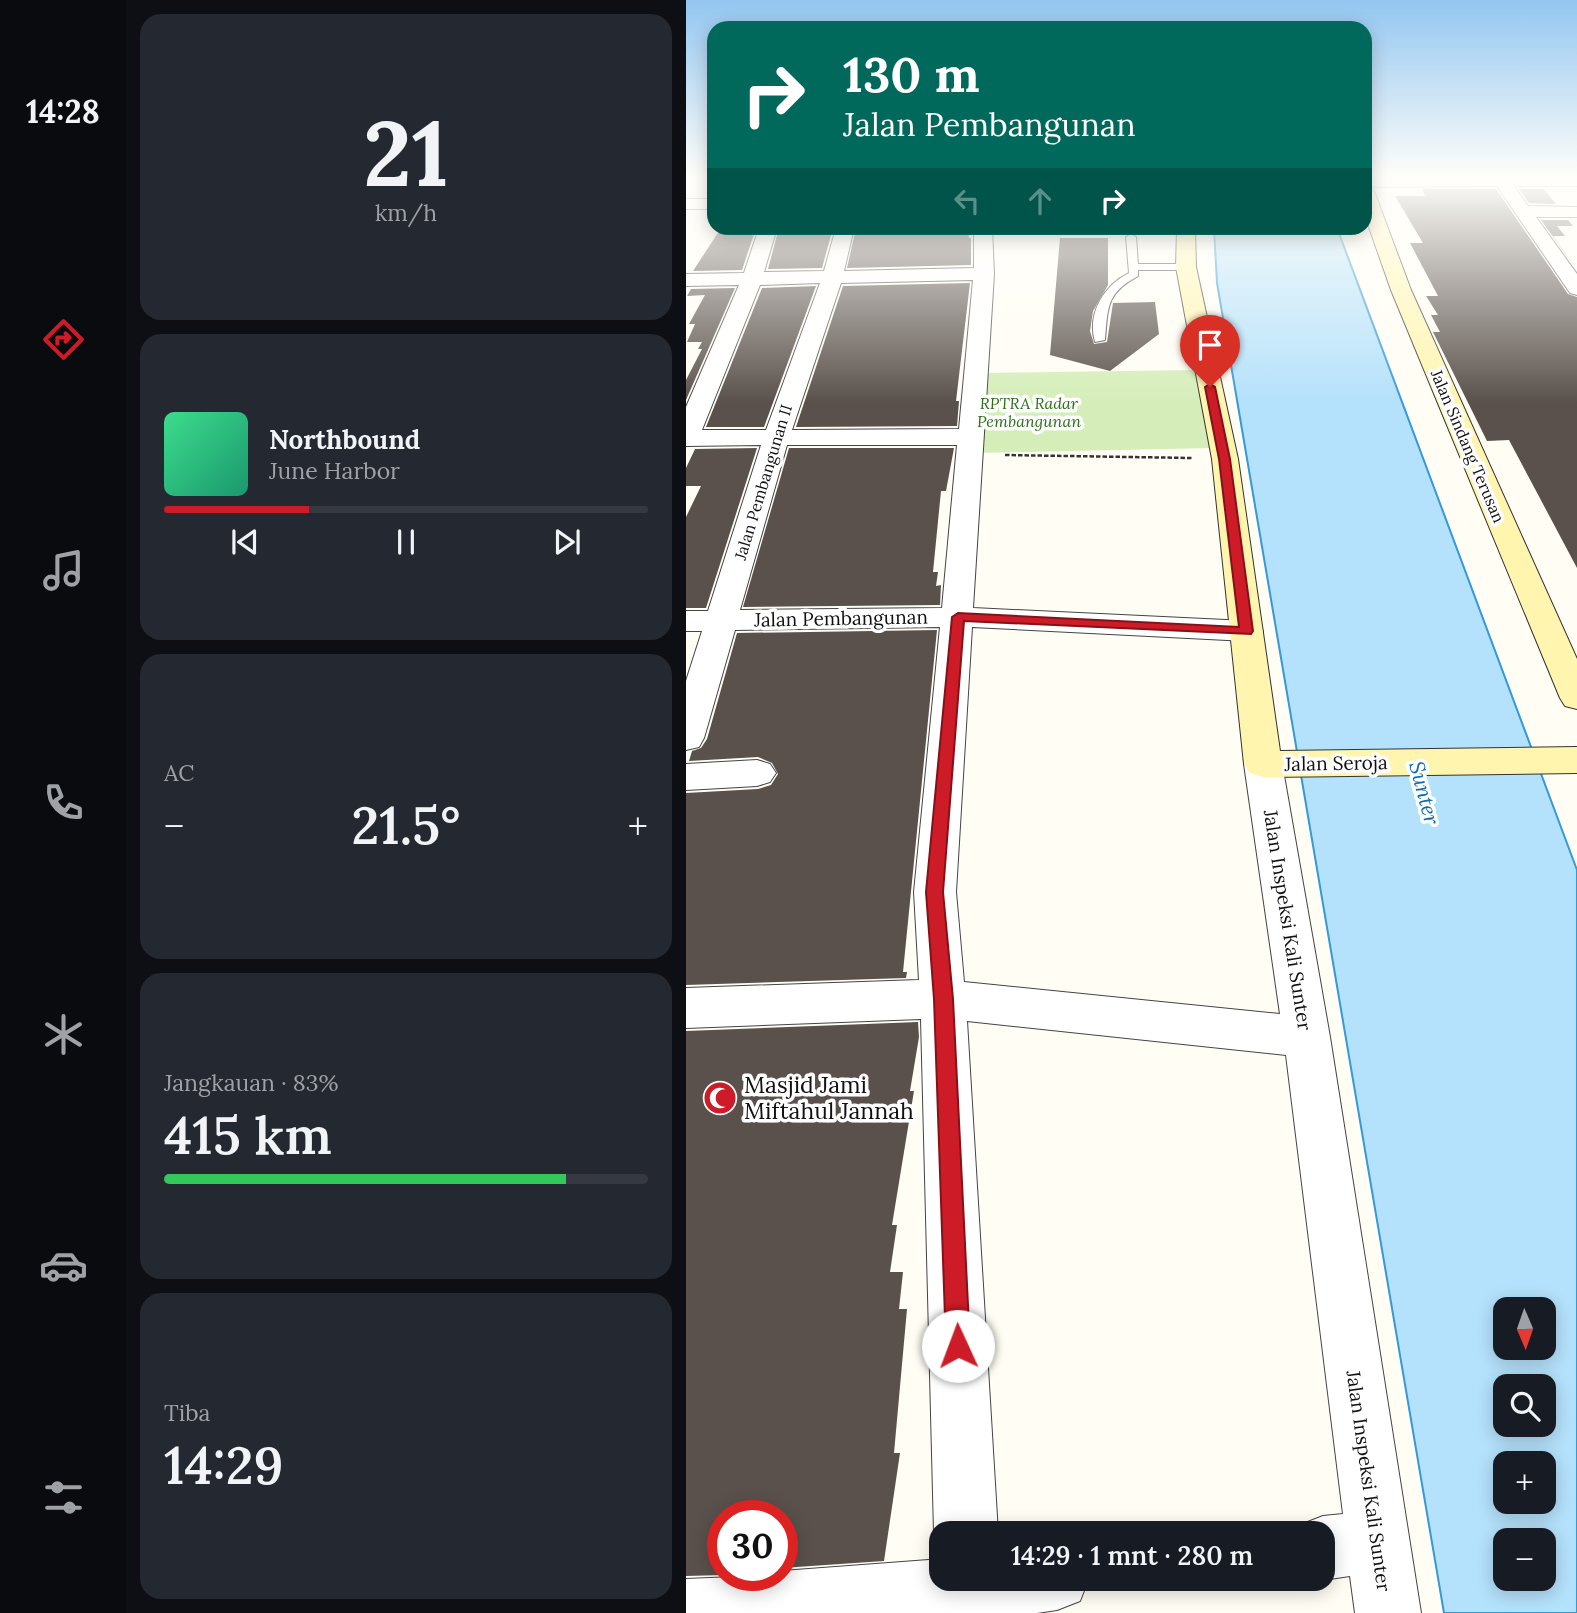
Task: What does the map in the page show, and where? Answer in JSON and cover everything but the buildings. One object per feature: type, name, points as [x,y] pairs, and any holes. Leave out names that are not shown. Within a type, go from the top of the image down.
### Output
[{"type":"street","points":[[760,252],[686,438],[970,446]]},
{"type":"street","name":"Jalan Pembangunan II","points":[[686,738],[776,439],[839,252]]},
{"type":"street","points":[[966,1521],[943,999],[935,892],[984,274],[983,252]]},
{"type":"street","name":"Jalan Inspeksi Kali Sunter","points":[[1186,252],[1186,267],[1225,459],[1247,631],[1278,763],[1307,1037],[1350,1544],[1388,1613]]},
{"type":"street","name":"Jalan Sindang Terusan","points":[[1387,252],[1401,290],[1577,698]]},
{"type":"street","points":[[1552,252],[1576,286]]},
{"type":"street","points":[[686,280],[984,274]]},
{"type":"street","name":"Jalan Pembangunan","points":[[686,621],[958,617],[1247,631]]},
{"type":"street","name":"Jalan Seroja","points":[[1278,763],[1568,760]]},
{"type":"street","points":[[686,777],[757,773]]},
{"type":"street","points":[[686,1008],[943,999],[1307,1037]]},
{"type":"street","points":[[686,1612],[929,1583]]},
{"type":"lane","points":[[1099,340],[1103,296],[1115,282],[1134,274],[1132,252]]},
{"type":"lane","points":[[1133,267],[1186,267]]},
{"type":"path","points":[[970,446],[1225,459]]},
{"type":"green space","name":"RPTRA Radar Pembangunan","points":[[1197,370],[1211,448],[977,453],[986,373]]},
{"type":"water","name":"Sunter","points":[[1215,252],[1346,252],[1577,870],[1577,1613],[1444,1613],[1217,283]]},
{"type":"place","name":"Masjid Jami Miftahul Jannah","points":[[720,1098]]},
{"type":"route","points":[[958,1346],[943,999],[935,892],[958,617],[1247,631],[1225,459],[1210,387]]}]
